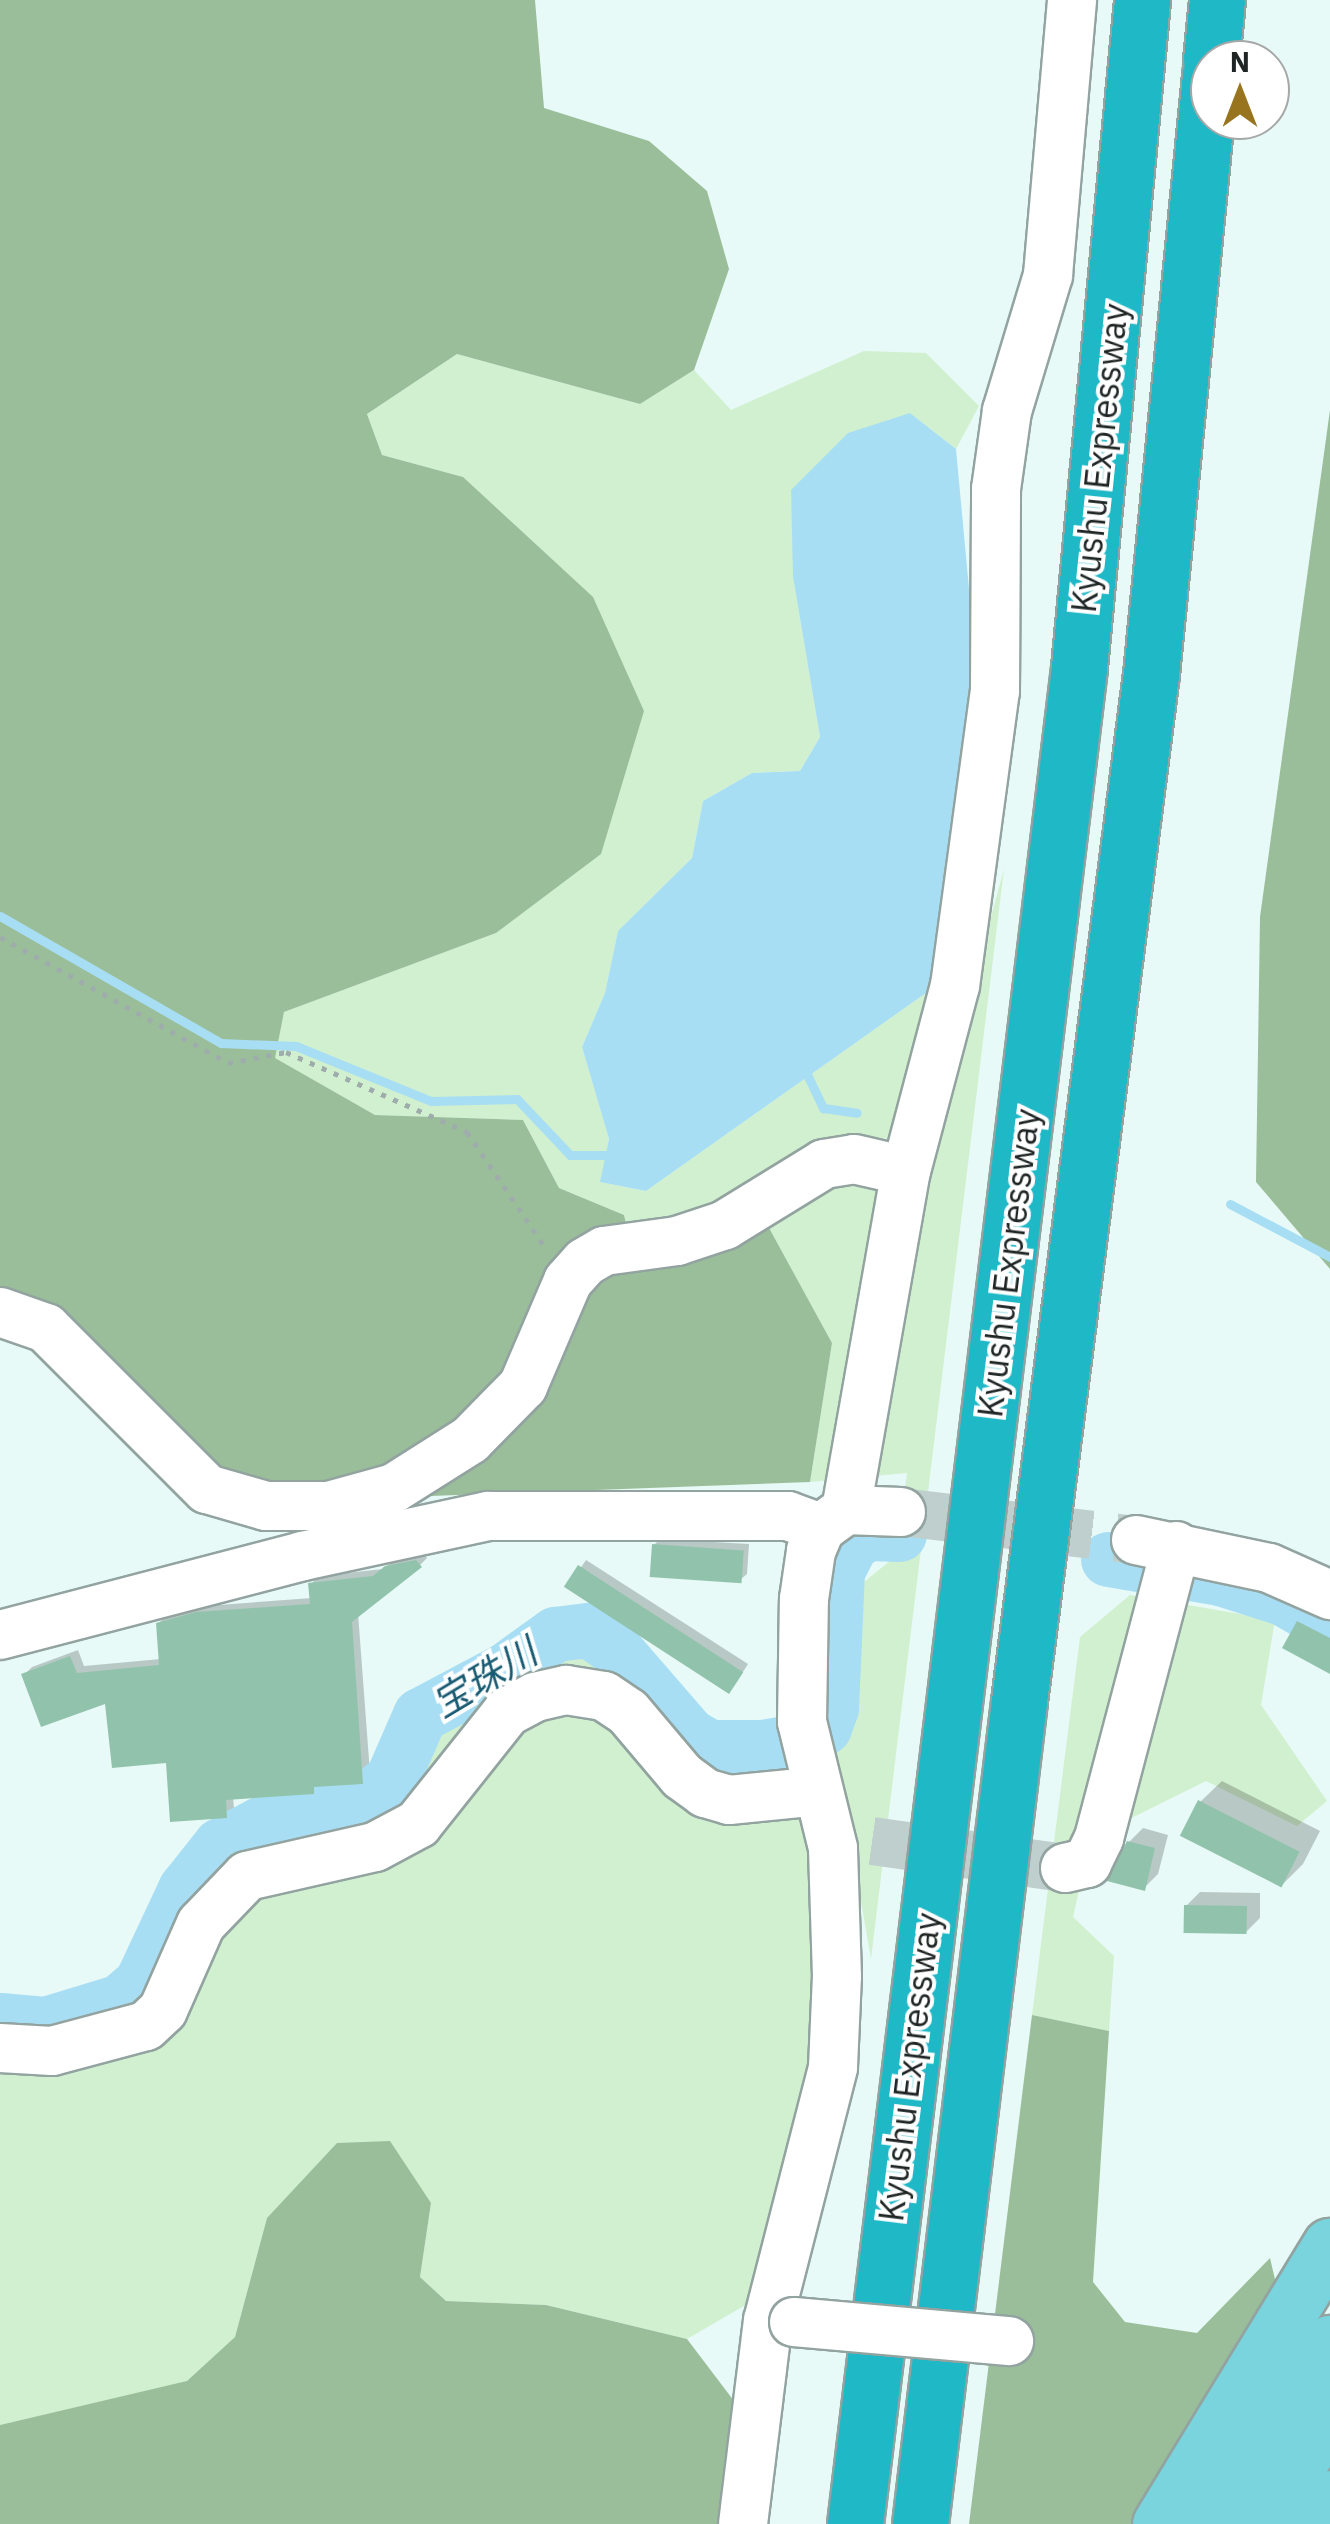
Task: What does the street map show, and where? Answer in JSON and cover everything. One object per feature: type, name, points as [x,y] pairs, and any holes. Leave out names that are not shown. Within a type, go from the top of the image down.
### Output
[{"type":"highway","name":"Kyushu Expressway","points":[[855,2524],[1079,667],[1142,0]]},
{"type":"highway","points":[[1214,40],[1217,0]]},
{"type":"highway","name":"Kyushu Expressway","points":[[920,2524],[1019,1701],[1151,674],[1204,140]]},
{"type":"main road","points":[[1160,2524],[1330,2246]]},
{"type":"main road","points":[[1207,2524],[1330,2342]]},
{"type":"main road","points":[[1257,2524],[1330,2416]]},
{"type":"main road","points":[[1310,2524],[1330,2498]]},
{"type":"street","points":[[743,2524],[832,2067],[837,1977],[852,1844],[810,1757],[804,1599],[811,1551],[834,1519],[906,1171],[955,986],[995,691],[996,489],[1008,411],[1048,276],[1072,0]]},
{"type":"street","points":[[0,1312],[46,1328],[207,1489],[266,1506],[329,1506],[394,1488],[470,1440],[523,1386],[568,1281],[584,1262],[604,1251],[677,1241],[725,1226],[824,1164],[854,1159],[906,1171]]},
{"type":"street","points":[[0,1635],[303,1556],[488,1516],[834,1519],[900,1512]]},
{"type":"street","points":[[1065,1868],[1086,1863],[1099,1838],[1164,1557],[1269,1568],[1330,1595]]},
{"type":"street","points":[[0,2048],[52,2051],[146,2026],[163,2010],[201,1924],[247,1876],[375,1847],[418,1824],[507,1712],[535,1697],[566,1690],[604,1696],[628,1712],[682,1776],[705,1793],[729,1800],[810,1757]]},
{"type":"street","points":[[781,2322],[1009,2341]]},
{"type":"path","points":[[0,936],[228,1063],[286,1052],[467,1132],[568,1281]]},
{"type":"green space","points":[[0,0],[535,0],[544,108],[649,141],[707,191],[729,269],[694,370],[640,404],[457,354],[367,414],[382,455],[463,477],[593,597],[644,711],[601,854],[496,933],[284,1012],[275,1058],[375,1115],[523,1120],[559,1188],[624,1215],[636,1267],[768,1226],[832,1343],[810,1482],[404,1497],[304,1535],[196,1500],[59,1346],[0,1321]]},
{"type":"green space","points":[[864,351],[926,353],[979,406],[956,449],[910,413],[793,577],[820,737],[800,771],[752,773],[703,801],[692,858],[618,931],[605,993],[582,1047],[609,1139],[601,1182],[646,1191],[933,988],[894,1137],[820,1148],[635,1267],[624,1215],[559,1188],[523,1120],[375,1115],[274,1058],[284,1012],[496,933],[463,477],[382,455],[367,414],[457,354],[640,404],[694,370],[731,410]]},
{"type":"green space","points":[[1330,410],[1330,1269],[1256,1182],[1260,917]]},
{"type":"green space","points":[[1004,869],[871,1959],[834,1746],[859,1586],[896,1556],[907,1473],[810,1482],[832,1343],[768,1226],[830,1182],[917,1189]]},
{"type":"green space","points":[[1130,1595],[1275,1620],[1261,1705],[1327,1801],[1297,1826],[1206,1781],[1091,1838],[1073,1917],[1114,1956],[1109,2031],[1032,2015],[1080,1637]]},
{"type":"green space","points":[[554,1656],[600,1656],[697,1756],[783,1759],[810,1839],[820,2013],[754,2300],[687,2339],[546,2305],[446,2301],[420,2277],[431,2203],[267,2218],[235,2337],[187,2382],[0,2425],[0,2030],[16,2036],[123,2010],[150,1987],[210,1873],[261,1842],[366,1819],[399,1786],[440,1719],[517,1688]]},
{"type":"green space","points":[[1032,2015],[1109,2031],[1093,2282],[1125,2322],[1197,2333],[1270,2258],[1277,2288],[1135,2524],[969,2524]]},
{"type":"green space","points":[[390,2141],[431,2203],[420,2277],[446,2301],[546,2305],[687,2339],[734,2401],[719,2524],[0,2524],[0,2425],[187,2381],[235,2337],[267,2218],[337,2143]]},
{"type":"water","points":[[910,413],[956,449],[976,664],[933,988],[646,1191],[600,1182],[609,1139],[582,1047],[605,993],[618,931],[692,858],[703,801],[752,773],[800,771],[820,737],[793,577],[791,490],[848,433]]},
{"type":"building","points":[[652,1544],[744,1550],[741,1583],[650,1577]]},
{"type":"building","points":[[416,1560],[422,1567],[352,1622],[363,1784],[314,1787],[314,1794],[226,1800],[227,1818],[170,1822],[166,1763],[112,1768],[105,1704],[41,1727],[21,1674],[70,1656],[77,1673],[159,1665],[156,1623],[196,1612],[310,1604],[308,1583],[373,1576],[385,1566]]},
{"type":"building","points":[[578,1565],[743,1672],[729,1694],[564,1587]]},
{"type":"building","points":[[1297,1621],[1330,1638],[1330,1674],[1282,1648]]},
{"type":"building","points":[[1198,1800],[1300,1852],[1281,1887],[1180,1836]]},
{"type":"building","points":[[1127,1841],[1155,1848],[1145,1891],[1107,1881]]},
{"type":"building","points":[[1184,1905],[1247,1906],[1247,1934],[1184,1933]]},
{"type":"waterway","points":[[0,916],[221,1043],[296,1046],[431,1101],[517,1099],[570,1155],[614,1155]]},
{"type":"waterway","points":[[803,1066],[823,1108],[857,1113]]},
{"type":"waterway","points":[[1230,1204],[1330,1257]]},
{"type":"waterway","name":"宝珠川","points":[[0,2020],[45,2024],[120,2001],[141,1983],[185,1889],[220,1845],[260,1824],[358,1806],[392,1779],[420,1715],[505,1670],[555,1634],[589,1630],[612,1646],[689,1735],[710,1747],[762,1747],[807,1739],[824,1727],[831,1708],[837,1571],[852,1542],[869,1533],[899,1534]]},
{"type":"waterway","name":"宝珠川","points":[[1108,1559],[1220,1578],[1283,1598],[1330,1625]]},
{"type":"tunnel","points":[[901,1512],[1136,1540]]},
{"type":"tunnel","points":[[872,1841],[1065,1868]]}]
